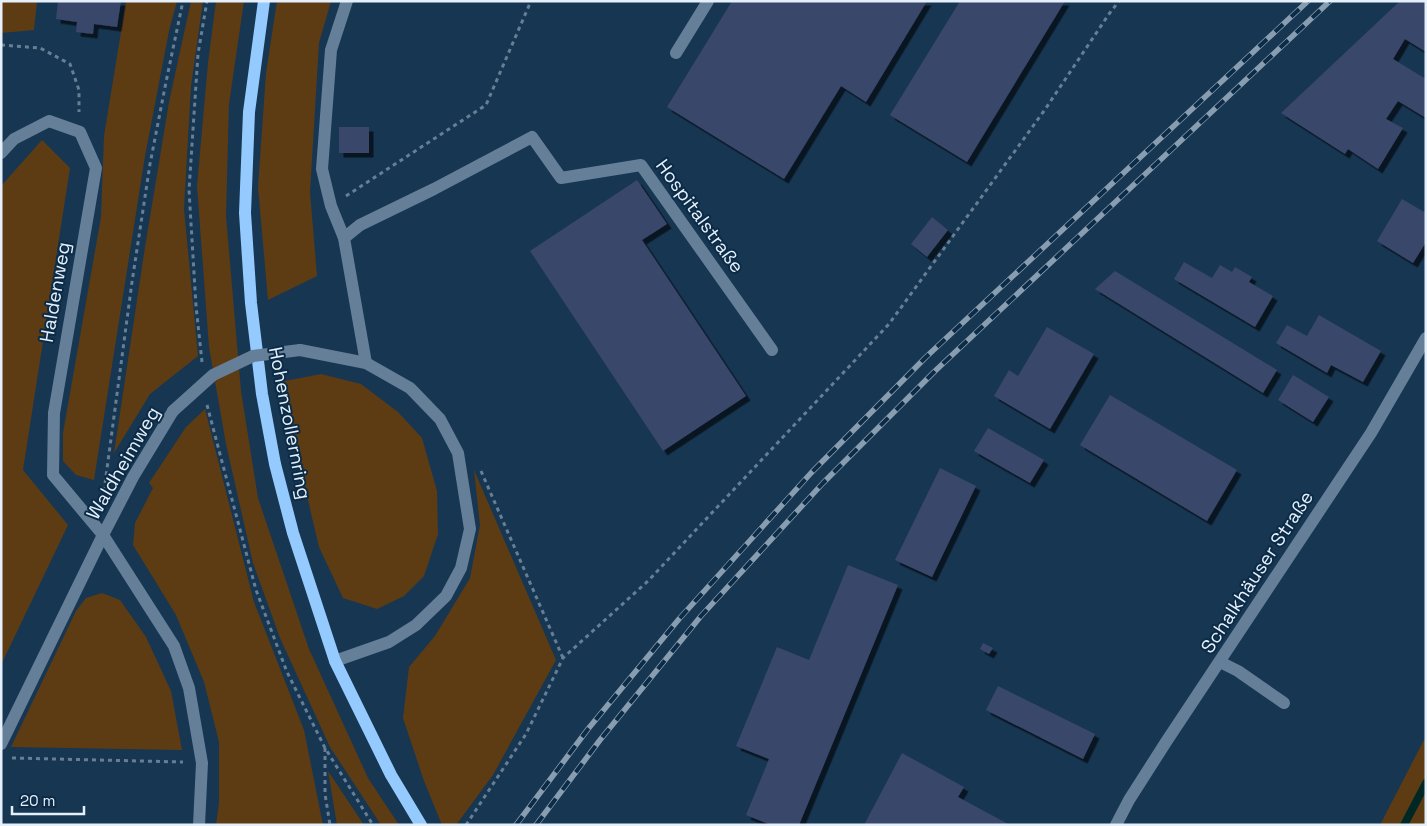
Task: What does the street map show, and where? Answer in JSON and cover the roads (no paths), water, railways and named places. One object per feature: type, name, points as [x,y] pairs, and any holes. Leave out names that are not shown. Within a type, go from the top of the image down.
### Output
[{"type":"main road","name":"Hohenzollernring","points":[[264,1],[249,112],[245,213],[251,303],[262,394],[275,464],[293,533],[335,661],[391,775],[421,825]]},
{"type":"street","points":[[347,1],[330,50],[322,169],[331,206],[344,238],[366,363]]},
{"type":"street","points":[[676,53],[708,1]]},
{"type":"street","name":"Haldenweg","points":[[1,153],[14,140],[49,121],[80,132],[96,168],[54,413],[53,475],[103,535],[174,646],[189,688],[202,763],[199,825]]},
{"type":"street","name":"Hospitalstraße","points":[[344,238],[360,225],[434,189],[532,137],[561,178],[641,165],[772,350]]},
{"type":"street","name":"Schalkhäuser Straße","points":[[1116,825],[1129,800],[1166,742],[1371,432],[1426,338]]},
{"type":"street","name":"Waldheimweg","points":[[1,744],[103,535],[173,410],[213,375],[253,356],[300,350],[366,363],[410,388],[440,419],[458,453],[470,530],[461,568],[446,596],[416,625],[389,642],[335,661]]},
{"type":"street","points":[[1220,662],[1238,671],[1284,703]]},
{"type":"waterway","points":[[1404,825],[1426,783]]},
{"type":"railway","points":[[516,825],[588,729],[679,619],[811,473],[926,357],[1308,1]]},
{"type":"railway","points":[[536,825],[600,740],[701,616],[823,483],[935,371],[1330,1]]}]
